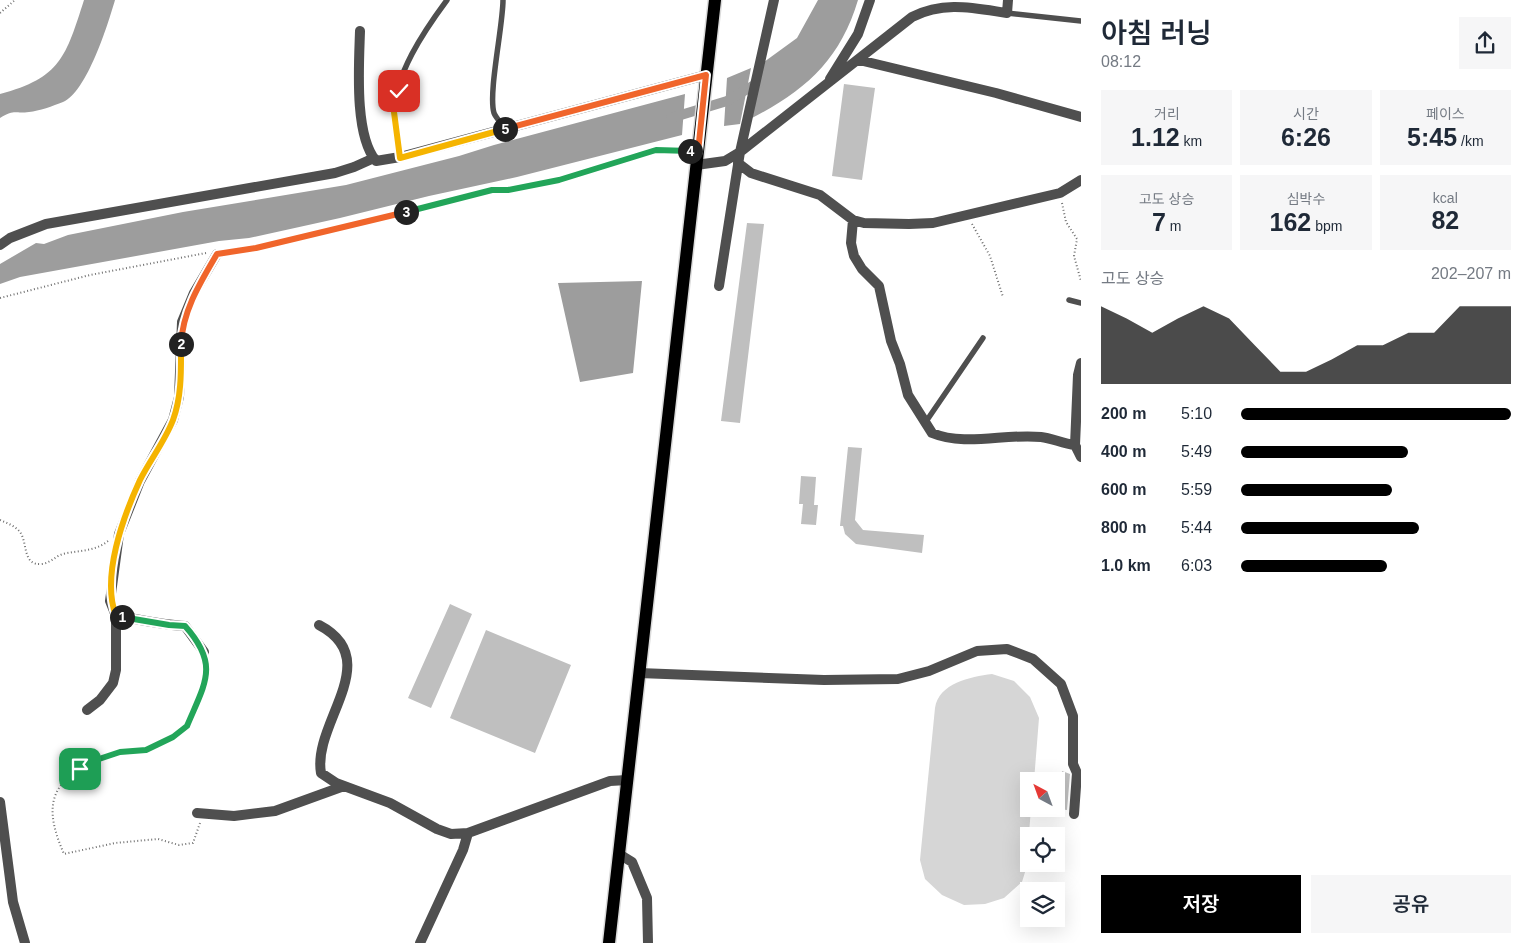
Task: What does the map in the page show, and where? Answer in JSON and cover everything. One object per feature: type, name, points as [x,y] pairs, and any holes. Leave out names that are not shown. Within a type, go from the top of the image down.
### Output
[{"type":"main road","points":[[609,943],[715,0]]},
{"type":"street","points":[[719,286],[739,157],[774,0]]},
{"type":"street","points":[[826,85],[858,34],[870,0]]},
{"type":"street","points":[[697,158],[725,161],[739,157],[912,17],[923,12],[956,5],[1007,13],[1008,0]]},
{"type":"street","points":[[360,31],[359,90],[365,144],[376,160],[400,158],[706,75]]},
{"type":"street","points":[[859,60],[940,79],[1081,117]]},
{"type":"street","points":[[739,157],[751,173],[820,196],[853,220],[864,223],[933,223],[1060,194],[1081,180]]},
{"type":"street","points":[[0,245],[10,238],[46,224],[335,173],[354,168],[374,158]]},
{"type":"street","points":[[853,220],[851,243],[854,256],[862,269],[879,286],[891,341],[900,364],[908,395],[932,433],[950,438],[1042,437],[1075,445]]},
{"type":"street","points":[[87,710],[100,700],[112,683],[116,670],[116,616],[110,600],[112,575],[122,525],[140,481],[173,420],[179,397],[182,322],[194,294],[217,254]]},
{"type":"street","points":[[1081,363],[1078,375],[1075,445],[1081,457]]},
{"type":"street","points":[[116,616],[185,626],[204,652]]},
{"type":"street","points":[[319,624],[340,639],[347,658],[343,693],[320,750],[319,761],[321,773],[336,783],[390,803],[437,829],[451,834],[468,833],[610,781],[627,780]]},
{"type":"street","points":[[639,673],[824,680],[898,679],[929,671],[977,651],[1007,649],[1033,659],[1061,684],[1073,716],[1073,764],[1078,773],[1074,814]]},
{"type":"street","points":[[200,813],[234,816],[274,812],[345,786]]},
{"type":"street","points":[[0,802],[13,902],[25,943]]},
{"type":"street","points":[[420,943],[463,850],[468,833]]},
{"type":"street","points":[[619,854],[632,862],[647,898],[648,943]]},
{"type":"lane","points":[[400,158],[394,112],[401,83],[420,39],[447,0]]},
{"type":"lane","points":[[503,0],[493,95],[494,113],[505,129]]},
{"type":"lane","points":[[1007,13],[1081,20]]},
{"type":"lane","points":[[1069,300],[1081,303]]},
{"type":"lane","points":[[925,423],[982,338]]},
{"type":"path","points":[[0,14],[15,0]]},
{"type":"path","points":[[0,298],[90,275],[207,253],[217,254],[256,248],[472,197],[492,190],[508,190],[559,180],[656,150],[697,158]]},
{"type":"path","points":[[1060,194],[1066,222],[1077,239],[1074,256],[1081,281]]},
{"type":"path","points":[[967,215],[990,256],[1003,297]]},
{"type":"path","points":[[0,520],[16,528],[21,534],[29,559],[34,563],[44,564],[62,554],[92,550],[103,545],[122,525]]},
{"type":"path","points":[[200,813],[193,843],[179,845],[158,839],[115,843],[64,854],[57,840],[51,811],[54,796],[60,783],[74,772],[106,756],[120,752],[146,750],[181,732],[187,726],[207,674],[204,652]]},
{"type":"shaded area","points":[[84,0],[115,0],[95,56],[80,85],[72,96],[63,102],[37,111],[12,113],[0,118],[0,94],[20,88],[36,80],[49,72],[58,62],[72,36]]},
{"type":"shaded area","points":[[818,0],[858,0],[841,40],[819,71],[789,96],[752,118],[764,62],[797,38]]},
{"type":"shaded area","points":[[751,68],[740,124],[724,126],[727,78]]},
{"type":"shaded area","points":[[685,94],[682,135],[517,177],[249,238],[219,241],[20,277],[0,284],[0,264],[36,243],[44,244],[68,235],[183,212],[346,185]]},
{"type":"shaded area","points":[[642,281],[633,373],[580,382],[558,283]]},
{"type":"shaded area","points":[[992,674],[1014,681],[1030,697],[1039,718],[1035,772],[1020,772],[1020,818],[1030,818],[1030,827],[1020,827],[1020,872],[1025,872],[1022,882],[1004,898],[985,904],[964,905],[942,895],[925,879],[920,860],[935,708],[942,693],[949,687],[974,677]]},
{"type":"building","points":[[844,84],[875,88],[862,180],[832,176]]},
{"type":"building","points":[[747,223],[764,224],[740,423],[721,421]]},
{"type":"building","points":[[848,447],[862,448],[855,520],[863,530],[924,535],[922,553],[856,544],[845,534],[843,526],[840,526]]},
{"type":"building","points":[[801,476],[816,477],[814,505],[818,505],[816,525],[801,524],[803,504],[799,504]]},
{"type":"building","points":[[450,604],[472,614],[431,708],[408,698]]},
{"type":"building","points":[[486,630],[571,665],[535,753],[450,718]]},
{"type":"building","points":[[1065,772],[1070,774],[1067,810],[1065,810]]},
{"type":"waterway","points":[[671,118],[727,101],[761,81]]},
{"type":"route","points":[[80,769],[99,759],[120,752],[146,750],[181,732],[187,726],[207,674],[204,652],[195,637],[185,626],[116,616],[110,600],[119,534],[140,481],[173,420],[179,397],[182,322],[194,294],[217,254],[256,248],[472,197],[492,190],[508,190],[559,180],[656,150],[698,152],[706,75],[400,158],[394,127],[394,112],[399,91]]}]
